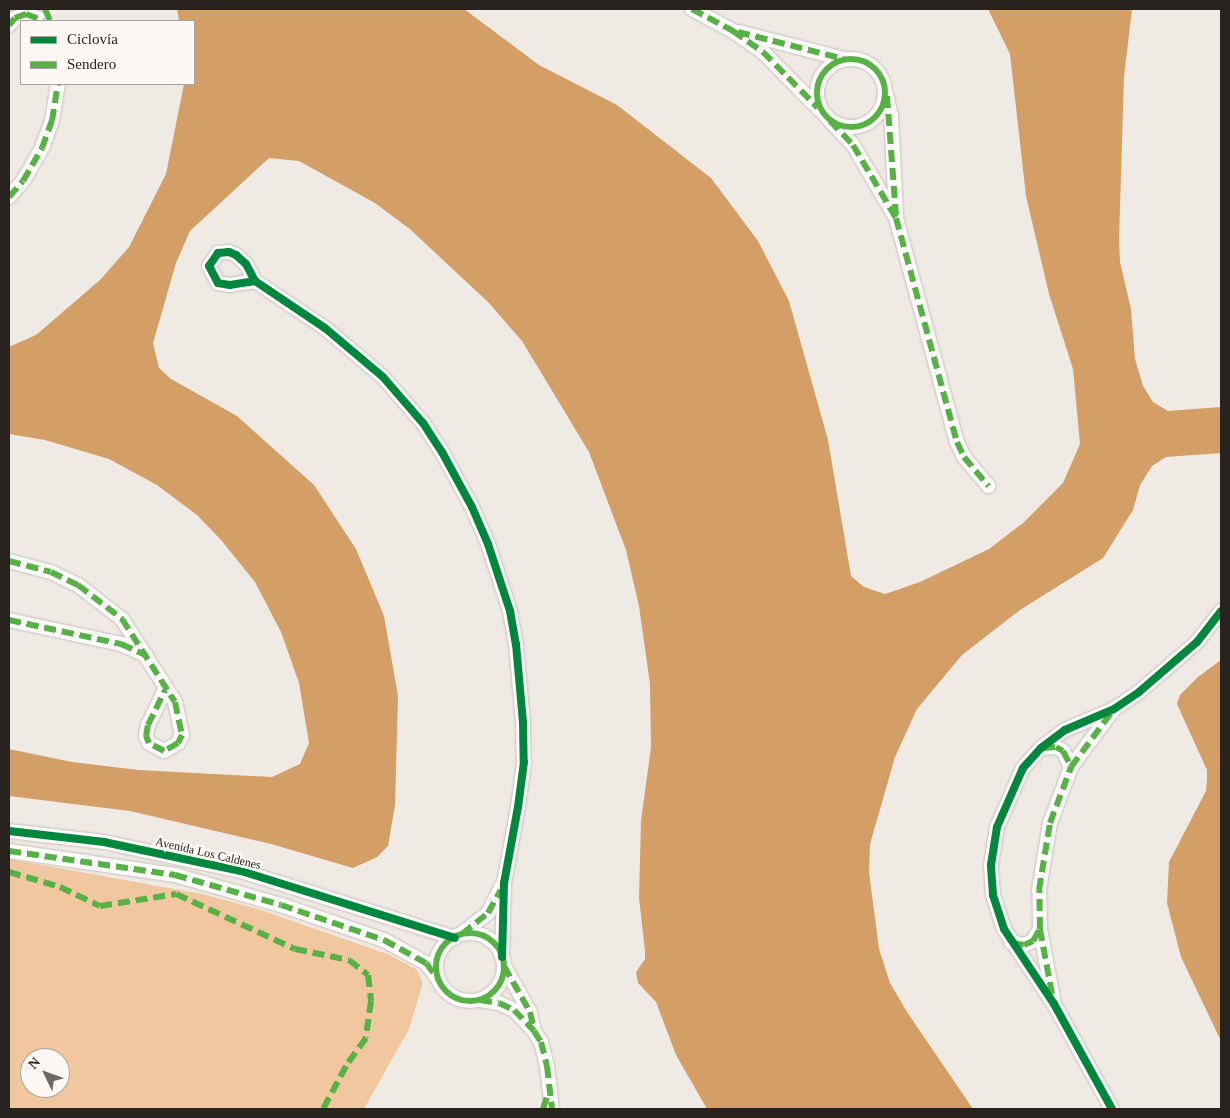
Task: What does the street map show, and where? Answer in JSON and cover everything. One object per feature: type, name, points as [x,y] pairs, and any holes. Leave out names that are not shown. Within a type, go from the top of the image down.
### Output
[{"type":"street","points":[[692,9],[733,31],[789,75],[853,145],[896,218]]},
{"type":"street","points":[[9,26],[15,18],[26,14],[41,20]]},
{"type":"street","points":[[733,31],[844,59],[867,62],[876,69],[885,89],[890,116],[896,218],[957,442],[964,457],[988,486]]},
{"type":"street","points":[[844,59],[825,70],[819,79],[817,102],[826,117],[851,128],[872,120],[882,106],[885,89]]},
{"type":"street","points":[[9,197],[22,181],[42,148],[52,121],[58,85]]},
{"type":"street","points":[[255,282],[352,348],[402,398],[458,479],[482,529],[510,611],[521,686],[524,762],[504,883],[503,961],[498,987],[480,1000]]},
{"type":"street","points":[[9,561],[50,572],[103,601],[122,619],[146,655],[165,690]]},
{"type":"street","points":[[1112,1109],[1054,1004],[1011,942],[993,895],[992,851],[1008,797],[1023,768],[1041,748],[1064,730],[1114,709],[1169,668],[1197,642],[1221,610]]},
{"type":"street","points":[[9,620],[121,644],[146,655]]},
{"type":"street","points":[[1054,1004],[1040,928],[1039,890],[1043,856],[1054,808],[1072,767],[1114,709]]},
{"type":"street","points":[[1041,748],[1056,747],[1063,751],[1072,767]]},
{"type":"street","name":"Avenida Los Caldenes","points":[[9,831],[104,842],[241,871],[458,936]]},
{"type":"street","points":[[9,851],[175,875],[281,905],[384,940],[426,963],[447,991],[460,1000],[480,1000],[499,1003],[514,1010],[534,1031],[541,1042],[547,1066],[548,1094],[552,1109]]},
{"type":"street","points":[[438,979],[437,960],[447,943],[488,913],[504,883]]},
{"type":"street","points":[[1011,942],[1024,945],[1033,941],[1040,928]]},
{"type":"street","points":[[458,936],[481,935],[494,944],[530,1012],[534,1031]]},
{"type":"street","points":[[543,1109],[548,1094]]},
{"type":"shaded area","points":[[177,9],[464,9],[539,65],[617,105],[711,178],[758,241],[789,301],[828,440],[851,576],[864,587],[885,594],[920,582],[989,549],[1023,523],[1063,483],[1080,444],[1073,369],[1049,294],[1026,196],[1010,54],[988,9],[1132,9],[1124,77],[1119,239],[1120,262],[1131,309],[1135,359],[1143,386],[1153,402],[1168,411],[1221,407],[1221,453],[1166,457],[1152,466],[1140,485],[1133,510],[1103,558],[1020,610],[962,655],[917,709],[895,757],[870,844],[869,872],[879,949],[890,983],[907,1012],[973,1109],[707,1109],[676,1055],[656,1002],[638,983],[636,972],[645,959],[639,898],[641,821],[651,747],[650,684],[639,606],[626,550],[589,452],[522,341],[489,303],[411,230],[375,203],[299,161],[269,158],[190,231],[176,263],[153,343],[159,368],[171,379],[237,416],[314,485],[356,549],[384,616],[398,696],[395,805],[388,846],[377,857],[353,868],[271,844],[130,811],[9,796],[9,749],[72,762],[139,770],[272,777],[300,764],[309,743],[299,683],[281,632],[255,582],[221,540],[197,515],[157,485],[109,459],[45,440],[9,434],[9,347],[36,335],[100,280],[129,247],[166,174],[184,85],[195,85],[195,20],[179,20]]},
{"type":"shaded area","points":[[1221,660],[1221,1041],[1181,957],[1167,903],[1169,862],[1206,791],[1207,778],[1207,770],[1177,704],[1180,695],[1198,677]]},
{"type":"shaded area","points":[[9,859],[202,894],[258,909],[390,955],[417,970],[423,983],[409,1029],[364,1109],[9,1109]]},
{"type":"marked path","points":[[45,9],[50,20]]},
{"type":"marked path","points":[[692,9],[733,31],[763,52],[818,108]]},
{"type":"marked path","points":[[9,25],[15,18],[26,14],[41,20]]},
{"type":"marked path","points":[[738,32],[844,59]]},
{"type":"marked path","points":[[844,59],[858,59],[870,64],[880,74],[885,86],[885,93],[885,100],[880,112],[870,122],[858,127],[844,127],[832,122],[822,112],[817,100],[817,86],[822,74],[832,64],[844,59]]},
{"type":"marked path","points":[[9,197],[23,181],[42,148],[52,121],[58,85]]},
{"type":"marked path","points":[[887,96],[896,215]]},
{"type":"marked path","points":[[830,121],[853,145],[896,218],[957,442],[964,457],[988,486]]},
{"type":"marked path","points":[[9,561],[51,572],[78,585],[122,619],[175,702],[182,735],[178,743],[164,751],[149,743],[146,736],[148,725],[165,690]]},
{"type":"marked path","points":[[9,620],[121,644],[146,655]]},
{"type":"marked path","points":[[1052,994],[1040,929],[1039,890],[1050,823],[1071,767],[1111,713]]},
{"type":"marked path","points":[[1043,748],[1056,747],[1063,751],[1071,767]]},
{"type":"marked path","points":[[9,851],[175,875],[281,905],[384,940],[426,963],[438,979]]},
{"type":"marked path","points":[[9,872],[60,887],[100,906],[176,894],[295,949],[349,960],[368,975],[371,1001],[366,1038],[346,1066],[323,1109]]},
{"type":"marked path","points":[[462,934],[488,913],[501,890]]},
{"type":"marked path","points":[[1013,943],[1024,945],[1033,941],[1040,929]]},
{"type":"marked path","points":[[470,933],[483,936],[494,943],[501,954],[504,967],[501,980],[494,991],[483,998],[470,1001],[457,998],[446,991],[439,980],[436,967],[439,954],[446,943],[457,936],[470,933]]},
{"type":"marked path","points":[[504,966],[530,1012],[534,1029]]},
{"type":"marked path","points":[[480,1000],[499,1003],[514,1010],[534,1031],[541,1042],[547,1066],[552,1109]]},
{"type":"marked path","points":[[543,1109],[548,1094]]},
{"type":"cycle path","points":[[255,281],[230,285],[218,283],[209,266],[218,253],[229,252],[236,255],[246,264],[255,281],[325,328],[383,377],[423,423],[442,452],[472,507],[488,544],[510,611],[516,644],[523,723],[524,762],[504,883],[502,957]]},
{"type":"cycle path","points":[[1112,1109],[1054,1004],[1004,929],[993,895],[991,865],[997,827],[1023,768],[1041,748],[1065,730],[1114,709],[1139,692],[1197,642],[1221,611]]},
{"type":"cycle path","points":[[9,831],[104,842],[241,871],[455,938]]}]
